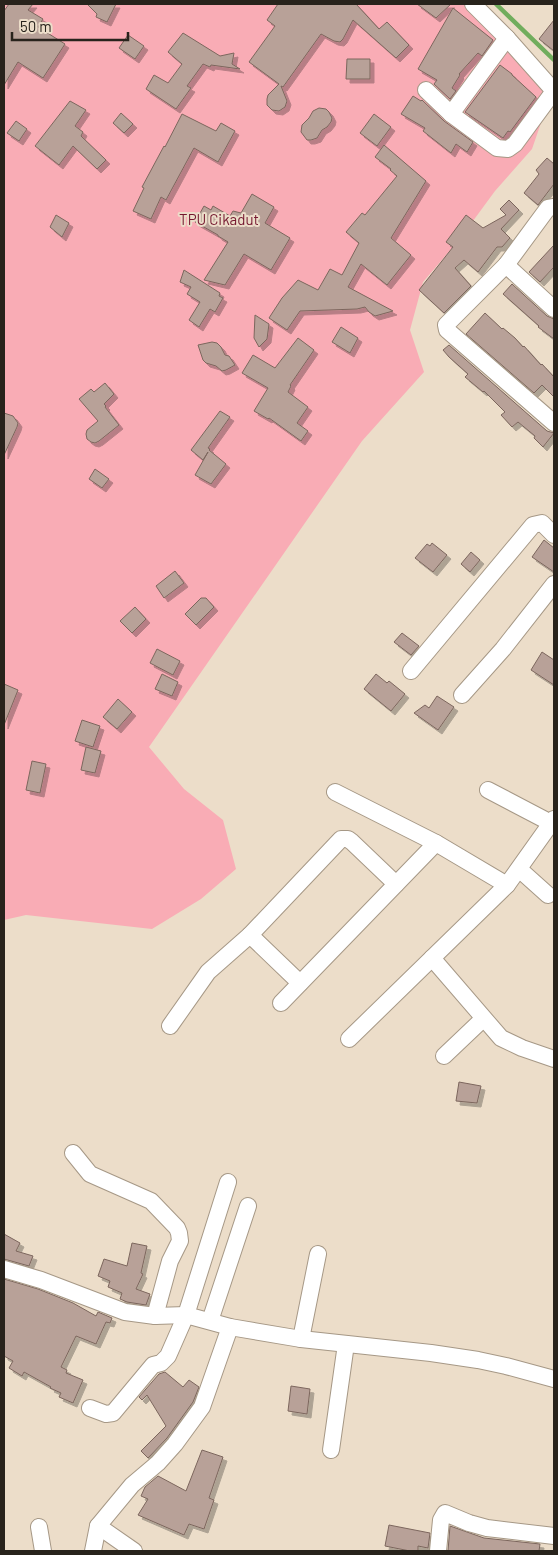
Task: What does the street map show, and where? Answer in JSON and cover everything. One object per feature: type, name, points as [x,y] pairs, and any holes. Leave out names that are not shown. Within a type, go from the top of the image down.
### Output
[{"type":"street","points":[[426,90],[451,114],[497,148],[508,149],[515,144],[554,91],[507,38],[473,4]]},
{"type":"street","points":[[451,114],[507,38]]},
{"type":"street","points":[[554,207],[548,208],[506,265],[446,325],[447,330],[554,423]]},
{"type":"street","points":[[506,265],[554,310]]},
{"type":"street","points":[[411,671],[534,525],[542,523],[554,535]]},
{"type":"street","points":[[462,695],[503,649],[554,584]]},
{"type":"street","points":[[349,1039],[507,885],[553,821],[488,790]]},
{"type":"street","points":[[335,792],[436,843],[507,885]]},
{"type":"street","points":[[170,1026],[208,972],[250,935],[342,839],[348,839],[352,842],[396,884]]},
{"type":"street","points":[[281,1003],[436,843]]},
{"type":"street","points":[[519,869],[548,895]]},
{"type":"street","points":[[250,935],[300,984]]},
{"type":"street","points":[[432,958],[501,1038],[522,1048],[554,1059]]},
{"type":"street","points":[[444,1056],[483,1019]]},
{"type":"street","points":[[73,1153],[90,1174],[151,1201],[177,1228],[180,1240],[170,1260],[155,1316]]},
{"type":"street","points":[[90,1408],[106,1414],[113,1413],[153,1365],[161,1363],[168,1356],[186,1315],[228,1182]]},
{"type":"street","points":[[210,1321],[248,1206]]},
{"type":"street","points":[[301,1339],[318,1254]]},
{"type":"street","points":[[4,1269],[41,1280],[125,1312],[155,1316],[186,1315],[230,1327],[301,1339],[478,1360],[554,1379]]},
{"type":"street","points":[[94,1551],[98,1526],[132,1485],[164,1456],[202,1407],[230,1327]]},
{"type":"street","points":[[331,1450],[346,1344]]},
{"type":"street","points":[[438,1551],[441,1520],[445,1513],[487,1528],[554,1536]]},
{"type":"street","points":[[98,1526],[134,1551]]},
{"type":"street","points":[[39,1527],[43,1551]]},
{"type":"green space","name":"TPU Cikadut","points":[[4,4],[480,4],[553,88],[532,149],[495,191],[459,240],[423,282],[410,330],[424,372],[362,441],[149,747],[184,789],[223,820],[236,869],[201,899],[152,929],[26,915],[4,920]]},
{"type":"building","points":[[9,4],[33,4],[28,10],[43,19],[38,27],[65,44],[43,78],[18,62],[4,85],[4,11]]},
{"type":"building","points":[[87,4],[116,4],[107,22],[96,17],[97,14]]},
{"type":"building","points":[[278,4],[356,4],[379,29],[387,22],[409,45],[396,58],[353,20],[340,42],[321,34],[283,87],[281,86],[287,101],[285,107],[279,111],[272,110],[267,105],[268,95],[279,84],[249,62],[275,26],[267,20]]},
{"type":"building","points":[[417,4],[451,4],[436,18]]},
{"type":"building","points":[[453,8],[493,40],[482,56],[478,53],[459,74],[452,88],[456,91],[450,99],[434,84],[437,80],[418,69]]},
{"type":"building","points":[[554,20],[554,51],[539,39]]},
{"type":"building","points":[[183,33],[220,56],[234,53],[232,64],[240,69],[211,65],[210,67],[203,64],[187,86],[191,88],[176,109],[146,89],[154,75],[168,83],[182,64],[168,52]]},
{"type":"building","points":[[128,35],[144,46],[135,59],[119,48]]},
{"type":"building","points":[[347,59],[370,59],[370,79],[346,79]]},
{"type":"building","points":[[500,65],[536,97],[510,132],[508,131],[503,138],[465,112]]},
{"type":"building","points":[[413,96],[422,100],[444,121],[473,142],[467,152],[456,144],[451,153],[423,131],[425,128],[401,114]]},
{"type":"building","points":[[70,101],[86,110],[75,126],[83,132],[81,136],[106,160],[97,169],[73,146],[59,165],[35,146]]},
{"type":"building","points":[[319,108],[326,109],[329,112],[332,118],[331,122],[322,130],[317,138],[307,140],[301,132],[302,125],[313,111]]},
{"type":"building","points":[[121,113],[133,124],[124,133],[113,123]]},
{"type":"building","points":[[182,114],[216,131],[221,123],[235,131],[218,162],[194,148],[166,200],[161,197],[151,219],[133,211],[144,188],[142,187]]},
{"type":"building","points":[[374,114],[391,127],[377,146],[360,133]]},
{"type":"building","points":[[16,121],[27,129],[19,141],[7,133]]},
{"type":"building","points":[[384,145],[426,181],[391,238],[411,255],[387,285],[361,264],[348,287],[393,311],[375,316],[365,307],[357,309],[300,311],[287,330],[269,318],[282,298],[298,280],[318,290],[330,269],[342,275],[359,243],[346,232],[362,213],[365,215],[397,176],[375,157]]},
{"type":"building","points":[[547,158],[554,164],[554,184],[538,205],[524,193],[539,174],[536,170]]},
{"type":"building","points":[[252,194],[274,207],[265,223],[290,238],[271,270],[244,254],[225,285],[204,280],[228,242],[195,222],[204,206],[211,210],[213,206],[230,216],[233,211],[241,213]]},
{"type":"building","points":[[509,200],[519,210],[501,229],[510,238],[502,247],[497,247],[478,272],[464,260],[455,268],[471,286],[444,313],[419,290],[453,247],[446,242],[466,215],[483,228],[506,215],[500,209]]},
{"type":"building","points":[[56,215],[69,223],[62,237],[50,227]]},
{"type":"building","points":[[554,245],[554,267],[540,282],[529,272]]},
{"type":"building","points":[[184,270],[220,293],[219,296],[223,298],[215,312],[210,309],[199,327],[189,320],[200,302],[187,294],[191,287],[180,282]]},
{"type":"building","points":[[512,284],[547,316],[554,319],[554,339],[538,327],[503,294]]},
{"type":"building","points":[[485,313],[524,346],[554,377],[554,397],[542,385],[534,393],[466,334]]},
{"type":"building","points":[[255,315],[269,324],[267,339],[259,347],[254,338]]},
{"type":"building","points":[[341,327],[358,338],[350,353],[332,342]]},
{"type":"building","points":[[298,338],[314,350],[290,385],[288,392],[308,407],[297,423],[308,431],[301,441],[269,418],[254,411],[268,388],[242,373],[253,355],[275,368]]},
{"type":"building","points":[[212,342],[217,343],[221,347],[225,355],[229,356],[235,365],[222,371],[203,360],[198,345]]},
{"type":"building","points":[[449,345],[547,431],[554,433],[543,447],[534,438],[535,436],[518,422],[512,427],[501,415],[505,412],[484,391],[465,377],[468,374],[443,350]]},
{"type":"building","points":[[105,383],[114,394],[104,404],[105,407],[119,425],[95,443],[87,439],[86,434],[87,430],[98,421],[79,399],[91,389],[94,392]]},
{"type":"building","points":[[220,411],[230,417],[208,448],[226,464],[211,484],[195,475],[208,452],[203,460],[191,450]]},
{"type":"building","points":[[4,413],[13,416],[18,423],[4,455]]},
{"type":"building","points":[[95,469],[109,479],[102,488],[89,479]]},
{"type":"building","points":[[544,540],[554,548],[554,572],[532,557]]},
{"type":"building","points":[[432,543],[447,555],[433,572],[415,558],[427,544],[430,546]]},
{"type":"building","points":[[471,552],[480,560],[470,572],[461,564]]},
{"type":"building","points":[[175,571],[184,583],[164,598],[156,586]]},
{"type":"building","points":[[201,598],[206,598],[214,607],[196,625],[185,614]]},
{"type":"building","points":[[135,607],[146,619],[132,633],[120,621]]},
{"type":"building","points":[[402,633],[419,646],[411,655],[394,642]]},
{"type":"building","points":[[157,649],[180,661],[173,675],[150,663]]},
{"type":"building","points":[[542,652],[554,660],[554,685],[531,670]]},
{"type":"building","points":[[162,674],[178,682],[172,696],[155,689]]},
{"type":"building","points":[[376,674],[387,683],[389,681],[405,694],[391,711],[364,689]]},
{"type":"building","points":[[4,684],[18,690],[4,725]]},
{"type":"building","points":[[437,696],[454,707],[438,730],[414,713],[425,705],[429,708]]},
{"type":"building","points":[[118,699],[132,712],[117,729],[103,717]]},
{"type":"building","points":[[82,720],[100,726],[93,747],[75,741]]},
{"type":"building","points":[[86,747],[101,751],[95,773],[81,770]]},
{"type":"building","points":[[32,761],[46,764],[40,793],[26,790]]},
{"type":"building","points":[[459,1082],[481,1086],[477,1103],[456,1101]]},
{"type":"building","points":[[4,1234],[20,1243],[16,1251],[33,1256],[29,1266],[4,1259]]},
{"type":"building","points":[[132,1243],[147,1246],[141,1273],[143,1274],[136,1289],[150,1294],[146,1305],[120,1299],[122,1293],[108,1287],[110,1281],[98,1276],[104,1259],[127,1266]]},
{"type":"building","points":[[4,1279],[38,1289],[73,1303],[96,1316],[98,1312],[112,1318],[110,1323],[106,1322],[96,1344],[76,1336],[61,1367],[67,1370],[66,1373],[83,1380],[73,1403],[59,1397],[61,1393],[24,1372],[22,1376],[9,1368],[13,1361],[4,1356]]},
{"type":"building","points":[[165,1372],[183,1387],[189,1380],[199,1387],[193,1402],[167,1438],[148,1458],[141,1451],[166,1426],[147,1395],[142,1400],[139,1397],[159,1374]]},
{"type":"building","points":[[291,1386],[310,1389],[307,1414],[288,1411]]},
{"type":"building","points":[[202,1450],[223,1457],[209,1498],[214,1500],[204,1529],[189,1524],[184,1535],[138,1515],[148,1499],[141,1496],[145,1487],[158,1476],[186,1491]]},
{"type":"building","points":[[389,1525],[430,1533],[428,1548],[418,1546],[418,1551],[410,1551],[385,1546]]},
{"type":"building","points":[[450,1526],[484,1538],[540,1544],[539,1551],[448,1551]]},
{"type":"waterway","points":[[496,4],[554,60]]}]
